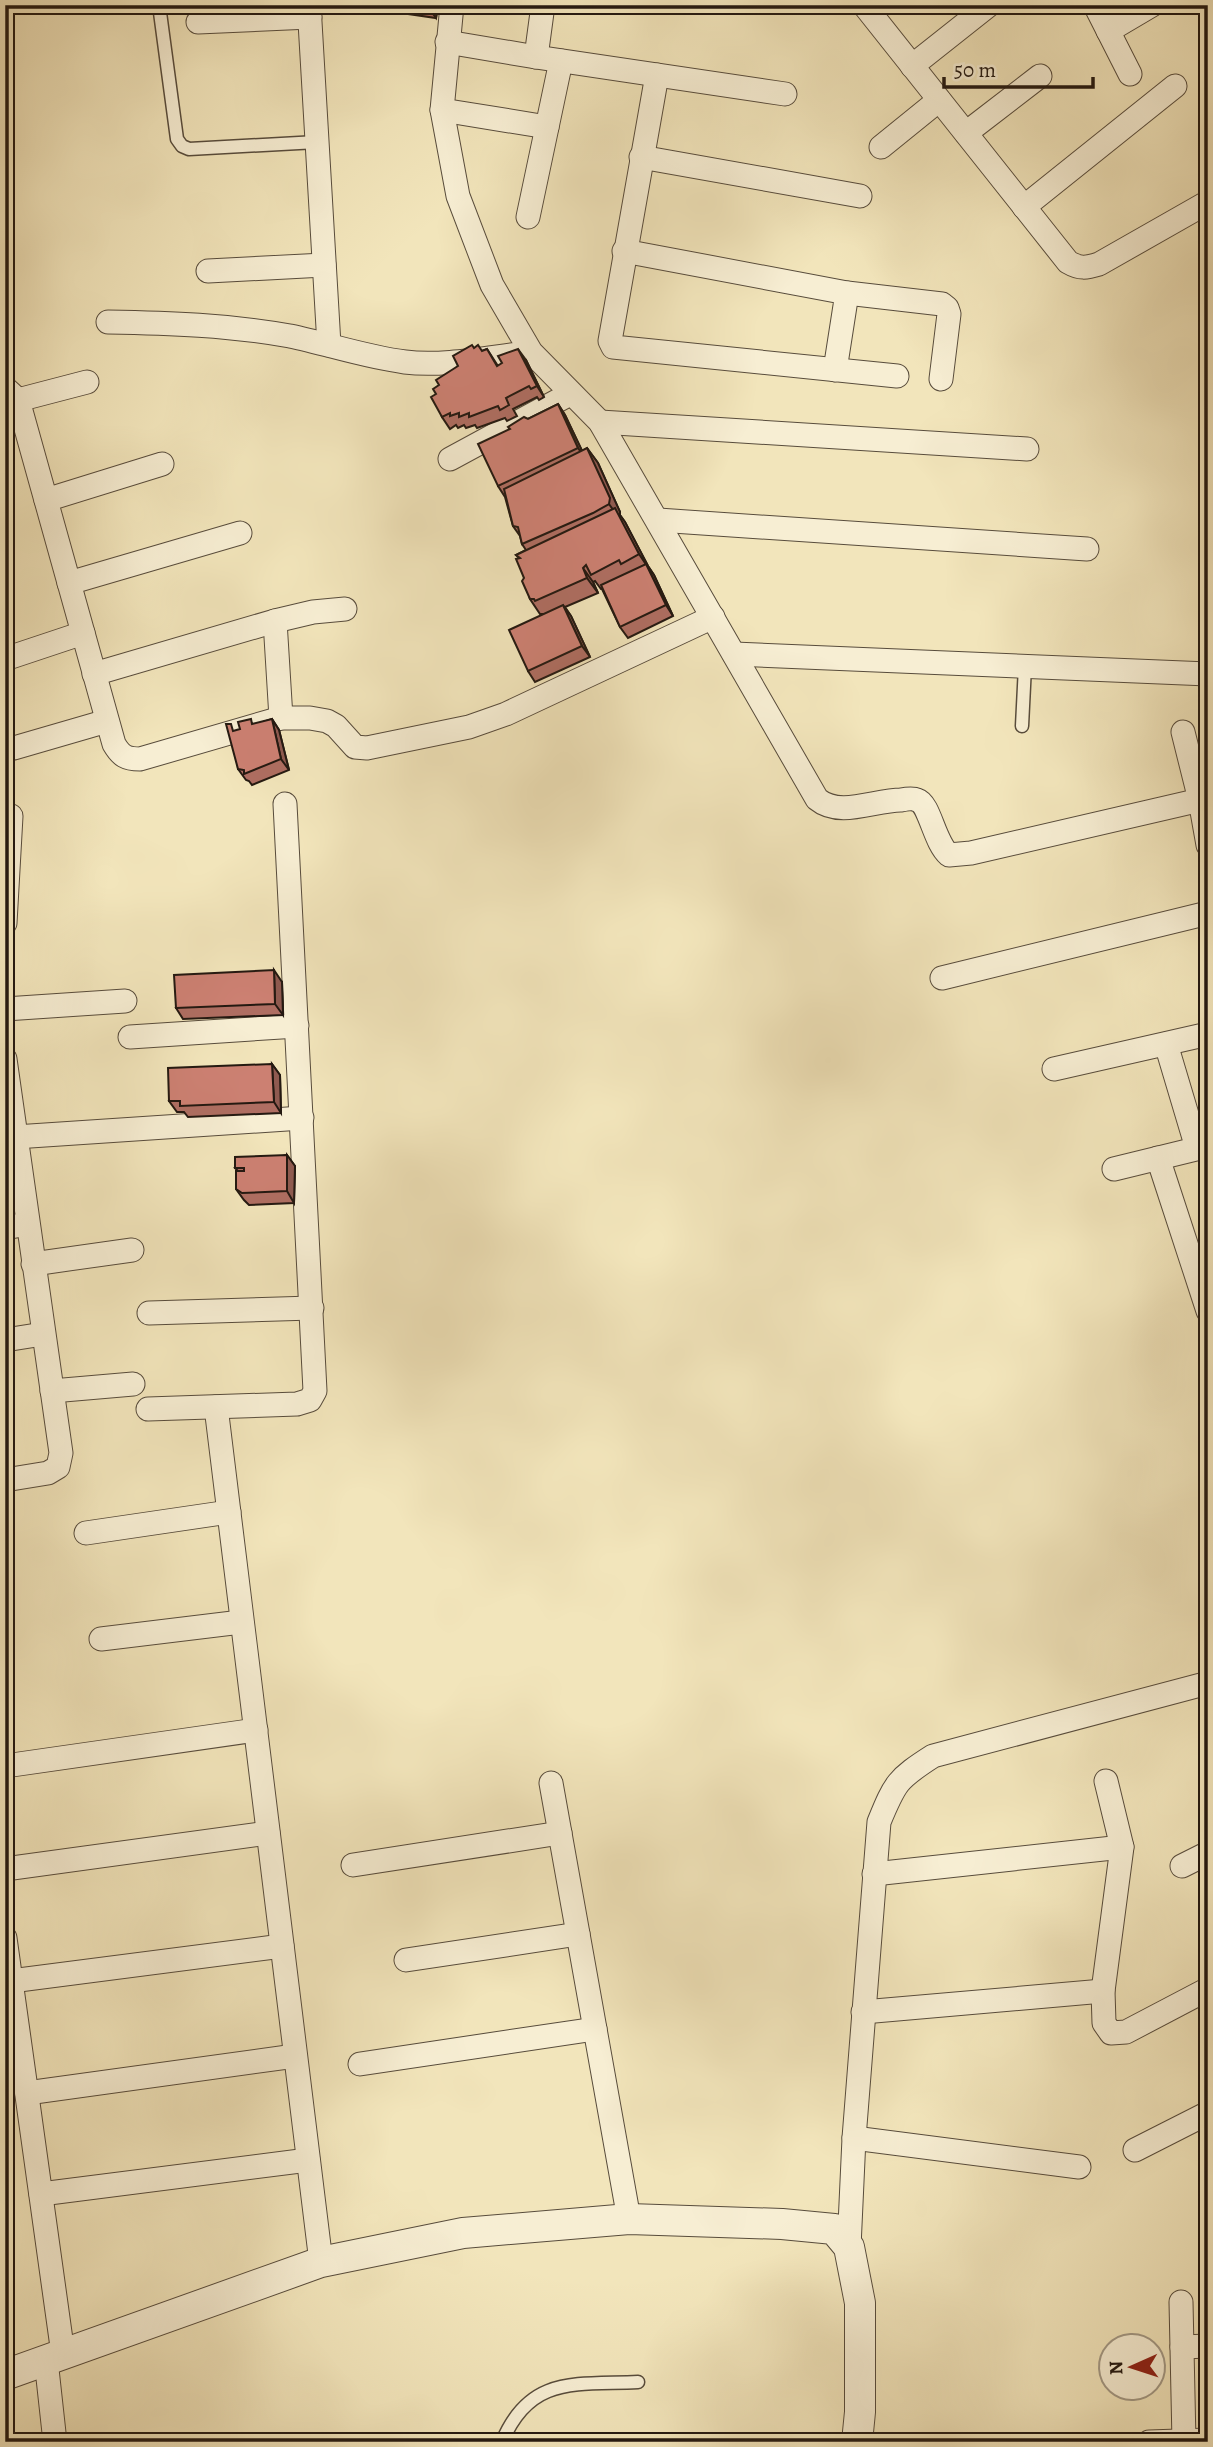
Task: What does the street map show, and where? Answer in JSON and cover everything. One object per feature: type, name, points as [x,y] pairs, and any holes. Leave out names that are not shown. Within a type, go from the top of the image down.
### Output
[{"type":"street","points":[[452,5],[442,110],[458,196],[492,285],[531,352],[600,422],[817,799],[826,806],[839,809],[917,799],[925,806],[941,848],[949,855],[971,853],[1200,800]]},
{"type":"street","points":[[536,57],[544,5]]},
{"type":"street","points":[[864,5],[1068,262],[1086,268],[1099,264],[1208,202]]},
{"type":"street","points":[[912,66],[989,5]]},
{"type":"street","points":[[1095,5],[1130,74]]},
{"type":"street","points":[[1108,31],[1152,5]]},
{"type":"street","points":[[198,22],[310,11],[329,345]]},
{"type":"street","points":[[447,42],[785,94]]},
{"type":"street","points":[[528,217],[561,61]]},
{"type":"street","points":[[657,75],[624,251],[610,341],[613,347],[897,376]]},
{"type":"street","points":[[966,133],[1040,76]]},
{"type":"street","points":[[1024,207],[1175,86]]},
{"type":"street","points":[[881,147],[939,100]]},
{"type":"street","points":[[442,110],[547,127]]},
{"type":"street","points":[[641,157],[860,196]]},
{"type":"street","points":[[624,251],[847,293],[942,304],[949,314],[941,379]]},
{"type":"street","points":[[208,271],[324,265]]},
{"type":"street","points":[[835,370],[847,293]]},
{"type":"street","points":[[108,322],[182,323],[240,328],[405,362],[425,363],[531,352]]},
{"type":"street","points":[[87,382],[12,394],[46,500],[114,744],[120,755],[129,759],[140,759],[281,718],[327,721],[336,726],[355,747],[367,748],[469,727],[551,695],[713,617]]},
{"type":"street","points":[[450,459],[570,394]]},
{"type":"street","points":[[600,422],[1027,449]]},
{"type":"street","points":[[46,500],[162,464]]},
{"type":"street","points":[[658,520],[1087,549]]},
{"type":"street","points":[[69,583],[240,533]]},
{"type":"street","points":[[94,674],[275,621],[313,612],[345,609]]},
{"type":"street","points":[[275,621],[281,718]]},
{"type":"street","points":[[5,659],[83,633]]},
{"type":"street","points":[[734,654],[1208,674]]},
{"type":"street","points":[[14,748],[107,721]]},
{"type":"street","points":[[1183,732],[1208,845]]},
{"type":"street","points":[[148,1409],[297,1404],[310,1400],[315,1391],[285,804]]},
{"type":"street","points":[[5,923],[11,816]]},
{"type":"street","points":[[942,978],[1208,913]]},
{"type":"street","points":[[5,1009],[125,1001]]},
{"type":"street","points":[[130,1037],[297,1026]]},
{"type":"street","points":[[1054,1069],[1208,1034]]},
{"type":"street","points":[[1114,1169],[1202,1147],[1166,1044]]},
{"type":"street","points":[[5,1059],[8,1101],[15,1137],[16,1226],[33,1264],[61,1452],[58,1467],[48,1473],[5,1480]]},
{"type":"street","points":[[15,1137],[302,1118]]},
{"type":"street","points":[[1158,1158],[1208,1311]]},
{"type":"street","points":[[33,1264],[132,1250]]},
{"type":"street","points":[[149,1314],[312,1308]]},
{"type":"street","points":[[5,1340],[43,1334]]},
{"type":"street","points":[[52,1391],[133,1384]]},
{"type":"street","points":[[216,1408],[321,2262]]},
{"type":"street","points":[[86,1534],[229,1512]]},
{"type":"street","points":[[101,1639],[241,1622]]},
{"type":"street","points":[[857,2442],[860,2412],[860,2304],[849,2247],[854,2138],[879,1822],[893,1787],[907,1773],[933,1756],[1208,1683]]},
{"type":"street","points":[[5,1766],[256,1730]]},
{"type":"street","points":[[1106,1782],[1122,1847],[1103,1990],[1104,2023],[1111,2033],[1126,2032],[1208,1989]]},
{"type":"street","points":[[551,1783],[629,2219]]},
{"type":"street","points":[[5,1869],[268,1833]]},
{"type":"street","points":[[353,1865],[560,1833]]},
{"type":"street","points":[[874,1874],[1122,1847]]},
{"type":"street","points":[[1182,1866],[1208,1853]]},
{"type":"street","points":[[406,1960],[578,1934]]},
{"type":"street","points":[[5,1938],[11,1981],[14,2071],[27,2093],[41,2194],[54,2357],[55,2442]]},
{"type":"street","points":[[11,1981],[282,1946]]},
{"type":"street","points":[[863,2012],[1103,1990]]},
{"type":"street","points":[[360,2064],[595,2029]]},
{"type":"street","points":[[27,2093],[295,2056]]},
{"type":"street","points":[[1135,2150],[1208,2113]]},
{"type":"street","points":[[854,2138],[1079,2167]]},
{"type":"street","points":[[41,2194],[308,2160]]},
{"type":"street","points":[[5,2375],[321,2262],[463,2233],[629,2219],[782,2224],[834,2229],[849,2247]]},
{"type":"street","points":[[1181,2302],[1184,2441]]},
{"type":"street","points":[[1182,2347],[1208,2346]]},
{"type":"street","points":[[1149,2442],[1208,2440]]},
{"type":"lane","points":[[159,5],[177,139],[182,146],[189,149],[317,142]]},
{"type":"lane","points":[[1022,726],[1025,666]]},
{"type":"lane","points":[[502,2442],[509,2424],[524,2406],[538,2395],[560,2385],[638,2382]]},
{"type":"building","points":[[472,345],[474,348],[478,345],[482,351],[487,349],[497,366],[502,363],[498,356],[518,349],[537,386],[531,389],[529,386],[506,398],[509,405],[500,410],[498,406],[469,417],[469,413],[459,417],[459,413],[450,416],[450,413],[442,417],[431,397],[436,394],[433,389],[439,385],[436,380],[458,366],[453,356]]},
{"type":"building","points":[[558,404],[578,448],[498,486],[478,444],[510,429],[508,427],[524,417],[528,419]]},
{"type":"building","points":[[587,448],[610,498],[609,504],[522,544],[518,527],[513,526],[504,489]]},
{"type":"building","points":[[615,508],[639,554],[621,564],[619,560],[591,575],[586,565],[583,568],[587,578],[535,601],[530,599],[516,559],[520,558],[516,555]]},
{"type":"building","points":[[646,564],[666,605],[620,627],[601,585]]},
{"type":"building","points":[[563,605],[582,646],[528,671],[509,630]]},
{"type":"building","points":[[251,719],[252,724],[272,719],[281,759],[244,774],[244,770],[238,769],[226,724],[231,724],[233,731],[240,729],[238,722]]},
{"type":"building","points":[[274,970],[275,1004],[176,1008],[174,975]]},
{"type":"building","points":[[272,1064],[274,1102],[180,1106],[180,1101],[169,1101],[168,1068]]},
{"type":"building","points":[[287,1155],[287,1191],[242,1193],[236,1189],[236,1171],[244,1171],[244,1168],[235,1168],[235,1157]]}]
